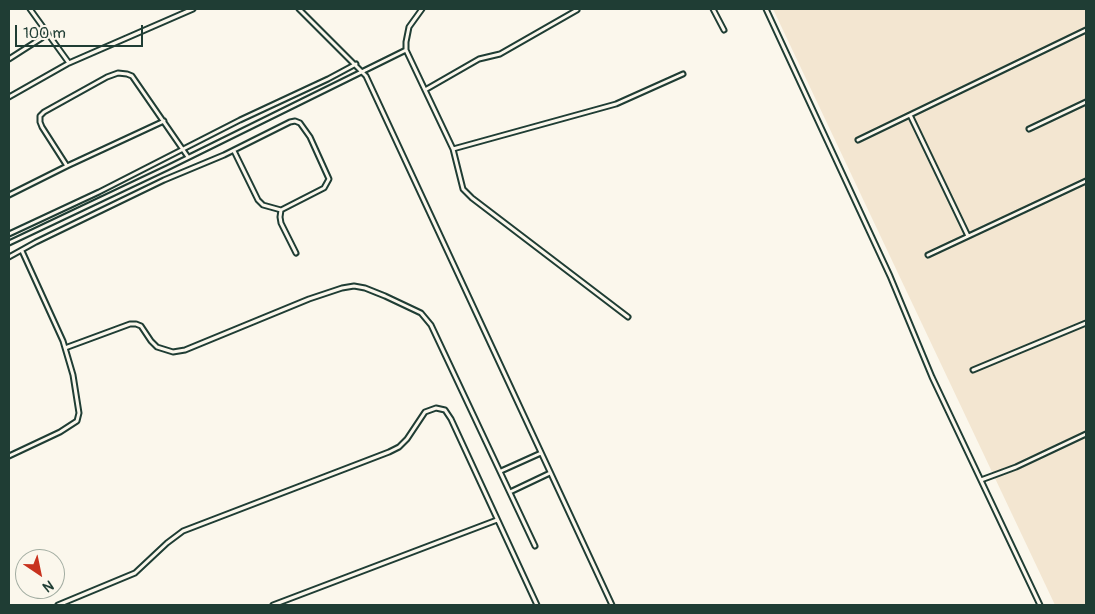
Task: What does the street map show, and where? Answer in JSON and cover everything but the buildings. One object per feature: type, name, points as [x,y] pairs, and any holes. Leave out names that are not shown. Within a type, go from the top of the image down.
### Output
[{"type":"lane","points":[[30,9],[69,63]]},
{"type":"lane","points":[[9,97],[69,63],[193,9]]},
{"type":"lane","points":[[299,9],[362,70],[612,605]]},
{"type":"lane","points":[[422,9],[409,26],[406,50],[453,149],[463,189],[472,198],[628,316]]},
{"type":"lane","points":[[712,9],[724,30]]},
{"type":"lane","points":[[766,9],[890,276],[932,377],[1040,605]]},
{"type":"lane","points":[[425,90],[479,59],[500,54],[578,10]]},
{"type":"lane","points":[[858,140],[1086,30]]},
{"type":"lane","points":[[9,59],[48,34]]},
{"type":"lane","points":[[9,243],[406,50]]},
{"type":"lane","points":[[9,234],[356,64]]},
{"type":"lane","points":[[67,166],[42,128],[40,116],[44,112],[118,74],[132,76],[188,157]]},
{"type":"lane","points":[[453,149],[608,106],[683,74]]},
{"type":"lane","points":[[1029,129],[1086,102]]},
{"type":"lane","points":[[910,115],[968,236]]},
{"type":"lane","points":[[9,196],[67,166],[164,121]]},
{"type":"lane","points":[[9,257],[164,180],[234,151],[290,122],[300,123],[310,137],[329,179],[328,183],[324,188],[282,210],[264,204],[258,200],[234,151]]},
{"type":"lane","points":[[928,255],[1086,181]]},
{"type":"lane","points":[[282,210],[281,223],[296,253]]},
{"type":"lane","points":[[9,456],[60,432],[77,421],[79,413],[60,333],[22,251]]},
{"type":"lane","points":[[65,348],[130,324],[136,324],[140,326],[157,347],[173,352],[185,350],[317,296],[354,286],[366,288],[409,306],[426,318],[501,471],[535,546]]},
{"type":"lane","points":[[973,370],[1086,323]]},
{"type":"lane","points":[[58,605],[135,573],[183,531],[399,447],[407,439],[425,412],[436,408],[445,410],[451,419],[536,605]]},
{"type":"lane","points":[[982,480],[1086,434]]},
{"type":"lane","points":[[501,471],[541,453]]},
{"type":"lane","points":[[510,492],[550,473]]},
{"type":"lane","points":[[273,605],[497,520]]},
{"type":"shaded area","points":[[773,9],[1086,9],[1086,605],[1055,605]]}]
